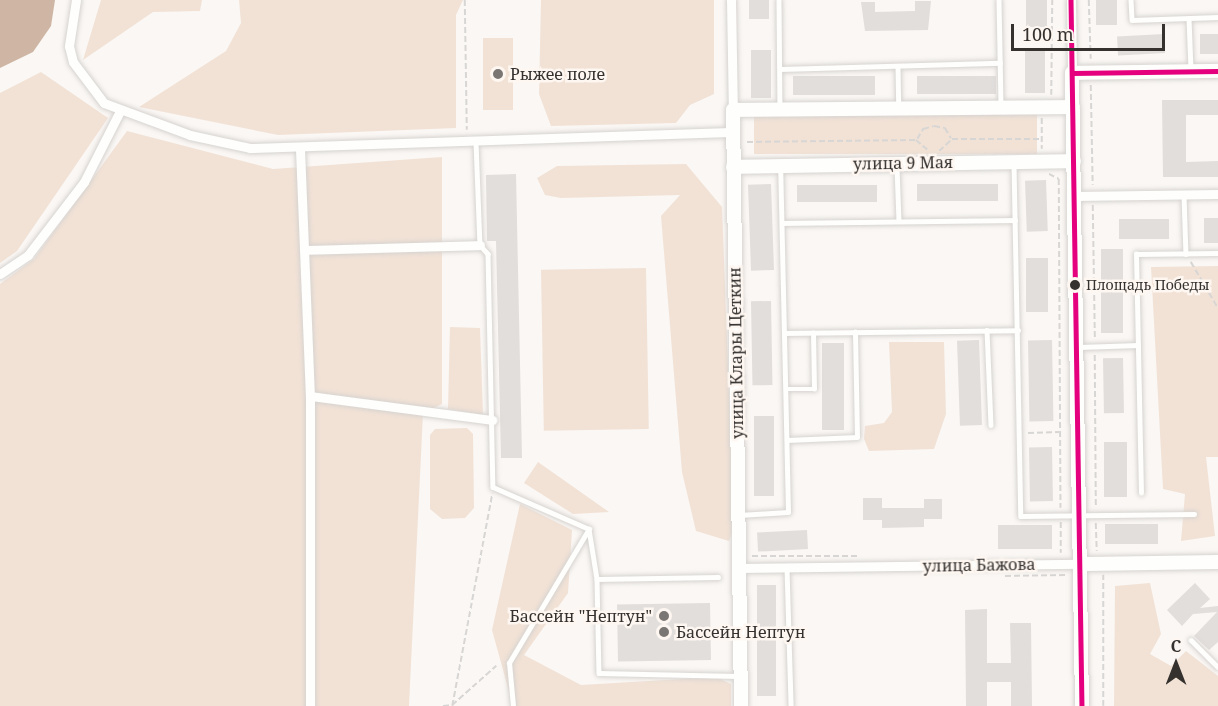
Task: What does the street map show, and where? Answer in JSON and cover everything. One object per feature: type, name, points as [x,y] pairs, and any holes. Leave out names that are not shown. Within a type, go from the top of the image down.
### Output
[{"type":"street","points":[[76,0],[69,46],[73,62],[104,103],[120,111],[250,148],[300,149],[471,142],[738,137]]},
{"type":"street","name":"улица Клары Цеткин","points":[[731,0],[733,110],[738,137],[733,167],[741,706]]},
{"type":"street","points":[[1071,0],[1082,706]]},
{"type":"street","points":[[1072,73],[1218,71]]},
{"type":"street","points":[[733,110],[1073,107]]},
{"type":"street","points":[[0,274],[28,255],[84,182],[120,111]]},
{"type":"street","points":[[300,149],[310,396],[310,706]]},
{"type":"street","name":"улица 9 Мая","points":[[733,167],[1074,161]]},
{"type":"street","points":[[1074,196],[1218,194]]},
{"type":"street","points":[[304,250],[480,245]]},
{"type":"street","points":[[310,396],[492,420]]},
{"type":"street","name":"улица Бажова","points":[[739,568],[1218,562]]},
{"type":"lane","points":[[779,0],[780,110]]},
{"type":"lane","points":[[999,0],[1001,108]]},
{"type":"lane","points":[[1131,0],[1132,20],[1218,17]]},
{"type":"lane","points":[[1189,18],[1191,71]]},
{"type":"lane","points":[[780,69],[1000,63]]},
{"type":"lane","points":[[898,66],[899,109]]},
{"type":"lane","points":[[471,142],[480,245],[488,254],[493,487],[589,528]]},
{"type":"lane","points":[[1014,162],[1022,516],[1194,514]]},
{"type":"lane","points":[[897,164],[899,221]]},
{"type":"lane","points":[[739,515],[788,512],[780,165]]},
{"type":"lane","points":[[1184,195],[1186,254]]},
{"type":"lane","points":[[782,223],[1015,220]]},
{"type":"lane","points":[[1141,493],[1136,254],[1218,253]]},
{"type":"lane","points":[[987,330],[991,425]]},
{"type":"lane","points":[[784,333],[1018,330]]},
{"type":"lane","points":[[787,440],[857,437],[855,332]]},
{"type":"lane","points":[[786,389],[814,389],[813,333]]},
{"type":"lane","points":[[1076,347],[1138,345]]},
{"type":"lane","points":[[589,528],[597,579],[599,673],[741,676]]},
{"type":"lane","points":[[513,706],[509,663],[589,528]]},
{"type":"lane","points":[[788,567],[790,706]]},
{"type":"lane","points":[[597,579],[718,577]]},
{"type":"lane","points":[[1191,640],[1218,667]]},
{"type":"path","points":[[465,0],[471,142]]},
{"type":"path","points":[[1052,0],[1055,93],[1042,99],[1042,171],[1059,179],[1061,575]]},
{"type":"path","points":[[916,140],[923,129],[934,126],[945,128],[952,140]]},
{"type":"path","points":[[738,137],[916,140],[934,153],[952,140],[1042,139]]},
{"type":"path","points":[[1186,254],[1218,308]]},
{"type":"path","points":[[1021,434],[1061,432]]},
{"type":"path","points":[[452,706],[493,487]]},
{"type":"path","points":[[443,706],[452,706],[496,666]]},
{"type":"shaded area","points":[[0,0],[55,0],[51,26],[33,52],[0,68]]},
{"type":"shaded area","points":[[101,0],[202,0],[200,11],[153,12],[83,60]]},
{"type":"shaded area","points":[[239,0],[463,0],[456,15],[456,128],[278,135],[139,107],[226,51],[241,23]]},
{"type":"shaded area","points":[[541,0],[714,0],[714,94],[690,105],[676,123],[551,126],[539,94]]},
{"type":"shaded area","name":"Рыжее поле","points":[[483,38],[513,38],[513,110],[483,110]]},
{"type":"shaded area","points":[[41,72],[108,118],[17,251],[0,263],[0,93]]},
{"type":"shaded area","points":[[754,111],[1037,111],[1037,154],[754,154]]},
{"type":"shaded area","points":[[127,131],[273,169],[442,157],[442,404],[423,413],[409,706],[0,706],[0,284],[34,259]]},
{"type":"shaded area","points":[[686,164],[722,207],[734,527],[729,541],[696,531],[682,472],[661,216],[680,195],[561,198],[545,195],[537,178],[557,166]]},
{"type":"shaded area","points":[[1218,266],[1218,457],[1206,457],[1215,536],[1181,541],[1185,494],[1163,489],[1151,267]]},
{"type":"shaded area","points":[[646,268],[649,429],[544,431],[541,270]]},
{"type":"shaded area","points":[[450,327],[480,328],[483,415],[448,409]]},
{"type":"shaded area","points":[[889,342],[944,342],[946,414],[934,449],[869,451],[864,439],[865,426],[884,423],[892,412]]},
{"type":"shaded area","points":[[467,428],[473,434],[474,508],[465,518],[442,519],[430,509],[430,435],[435,429]]},
{"type":"shaded area","points":[[538,462],[609,512],[573,514],[524,483]]},
{"type":"shaded area","points":[[520,504],[572,530],[568,593],[524,655],[581,685],[716,677],[731,684],[731,706],[513,706],[492,630]]},
{"type":"shaded area","points":[[1150,583],[1161,634],[1150,654],[1171,666],[1186,651],[1218,676],[1218,706],[1114,706],[1115,586]]},
{"type":"building","points":[[749,0],[769,0],[769,19],[749,19]]},
{"type":"building","points":[[1026,0],[1047,0],[1047,27],[1026,27]]},
{"type":"building","points":[[1096,0],[1117,0],[1117,25],[1096,25]]},
{"type":"building","points":[[915,1],[931,1],[928,30],[865,31],[861,2],[875,2],[875,12],[915,11]]},
{"type":"building","points":[[1164,34],[1165,53],[1118,55],[1117,36]]},
{"type":"building","points":[[1200,34],[1218,34],[1218,54],[1200,54]]},
{"type":"building","points":[[1025,49],[1045,49],[1045,93],[1025,93]]},
{"type":"building","points":[[751,50],[771,50],[771,98],[751,98]]},
{"type":"building","points":[[793,76],[875,76],[875,95],[793,95]]},
{"type":"building","points":[[917,76],[996,76],[996,94],[917,94]]},
{"type":"building","points":[[1162,100],[1218,100],[1218,115],[1186,115],[1186,162],[1218,161],[1218,177],[1163,177]]},
{"type":"building","points":[[516,174],[522,458],[501,458],[496,241],[487,241],[486,175]]},
{"type":"building","points":[[1046,180],[1048,231],[1027,232],[1025,181]]},
{"type":"building","points":[[771,184],[774,270],[751,271],[748,185]]},
{"type":"building","points":[[917,184],[998,184],[998,201],[917,201]]},
{"type":"building","points":[[797,185],[877,185],[877,202],[797,202]]},
{"type":"building","points":[[1204,218],[1218,218],[1218,243],[1204,243]]},
{"type":"building","points":[[1119,219],[1169,219],[1169,239],[1119,239]]},
{"type":"building","points":[[1101,249],[1123,249],[1123,333],[1101,333]]},
{"type":"building","points":[[1026,258],[1048,258],[1048,312],[1026,312]]},
{"type":"building","points":[[751,301],[771,301],[772,385],[752,385]]},
{"type":"building","points":[[979,340],[982,425],[960,426],[957,341]]},
{"type":"building","points":[[1028,340],[1052,340],[1053,421],[1029,421]]},
{"type":"building","points":[[822,343],[844,343],[844,430],[822,430]]},
{"type":"building","points":[[1103,358],[1123,358],[1124,413],[1104,413]]},
{"type":"building","points":[[754,416],[774,416],[774,496],[754,496]]},
{"type":"building","points":[[1104,442],[1127,442],[1127,497],[1104,497]]},
{"type":"building","points":[[1029,447],[1052,447],[1053,501],[1030,501]]},
{"type":"building","points":[[863,498],[882,498],[882,508],[924,508],[924,499],[942,499],[942,519],[924,519],[924,527],[882,528],[882,520],[863,520]]},
{"type":"building","points":[[1105,524],[1158,524],[1158,544],[1105,544]]},
{"type":"building","points":[[998,525],[1052,525],[1052,549],[998,549]]},
{"type":"building","points":[[807,530],[808,549],[758,552],[757,533]]},
{"type":"building","points":[[1195,583],[1210,599],[1200,608],[1218,606],[1218,642],[1209,650],[1194,636],[1217,612],[1193,614],[1182,626],[1167,610]]},
{"type":"building","points":[[757,585],[776,585],[776,696],[757,696]]},
{"type":"building","name":"Бассейн Нептун","points":[[710,603],[711,660],[618,662],[617,605]]},
{"type":"building","points":[[987,609],[987,663],[1011,663],[1010,623],[1031,623],[1032,706],[1011,706],[1011,682],[987,682],[987,706],[966,706],[965,610]]},
{"type":"transit line","points":[[1071,0],[1082,706]]},
{"type":"transit line","points":[[1072,73],[1218,71]]},
{"type":"place","name":"Рыжее поле","points":[[498,74]]},
{"type":"place","name":"Площадь Победы","points":[[1075,285]]},
{"type":"place","name":"Бассейн \"Нептун\"","points":[[664,616]]},
{"type":"place","name":"Бассейн Нептун","points":[[664,632]]}]
